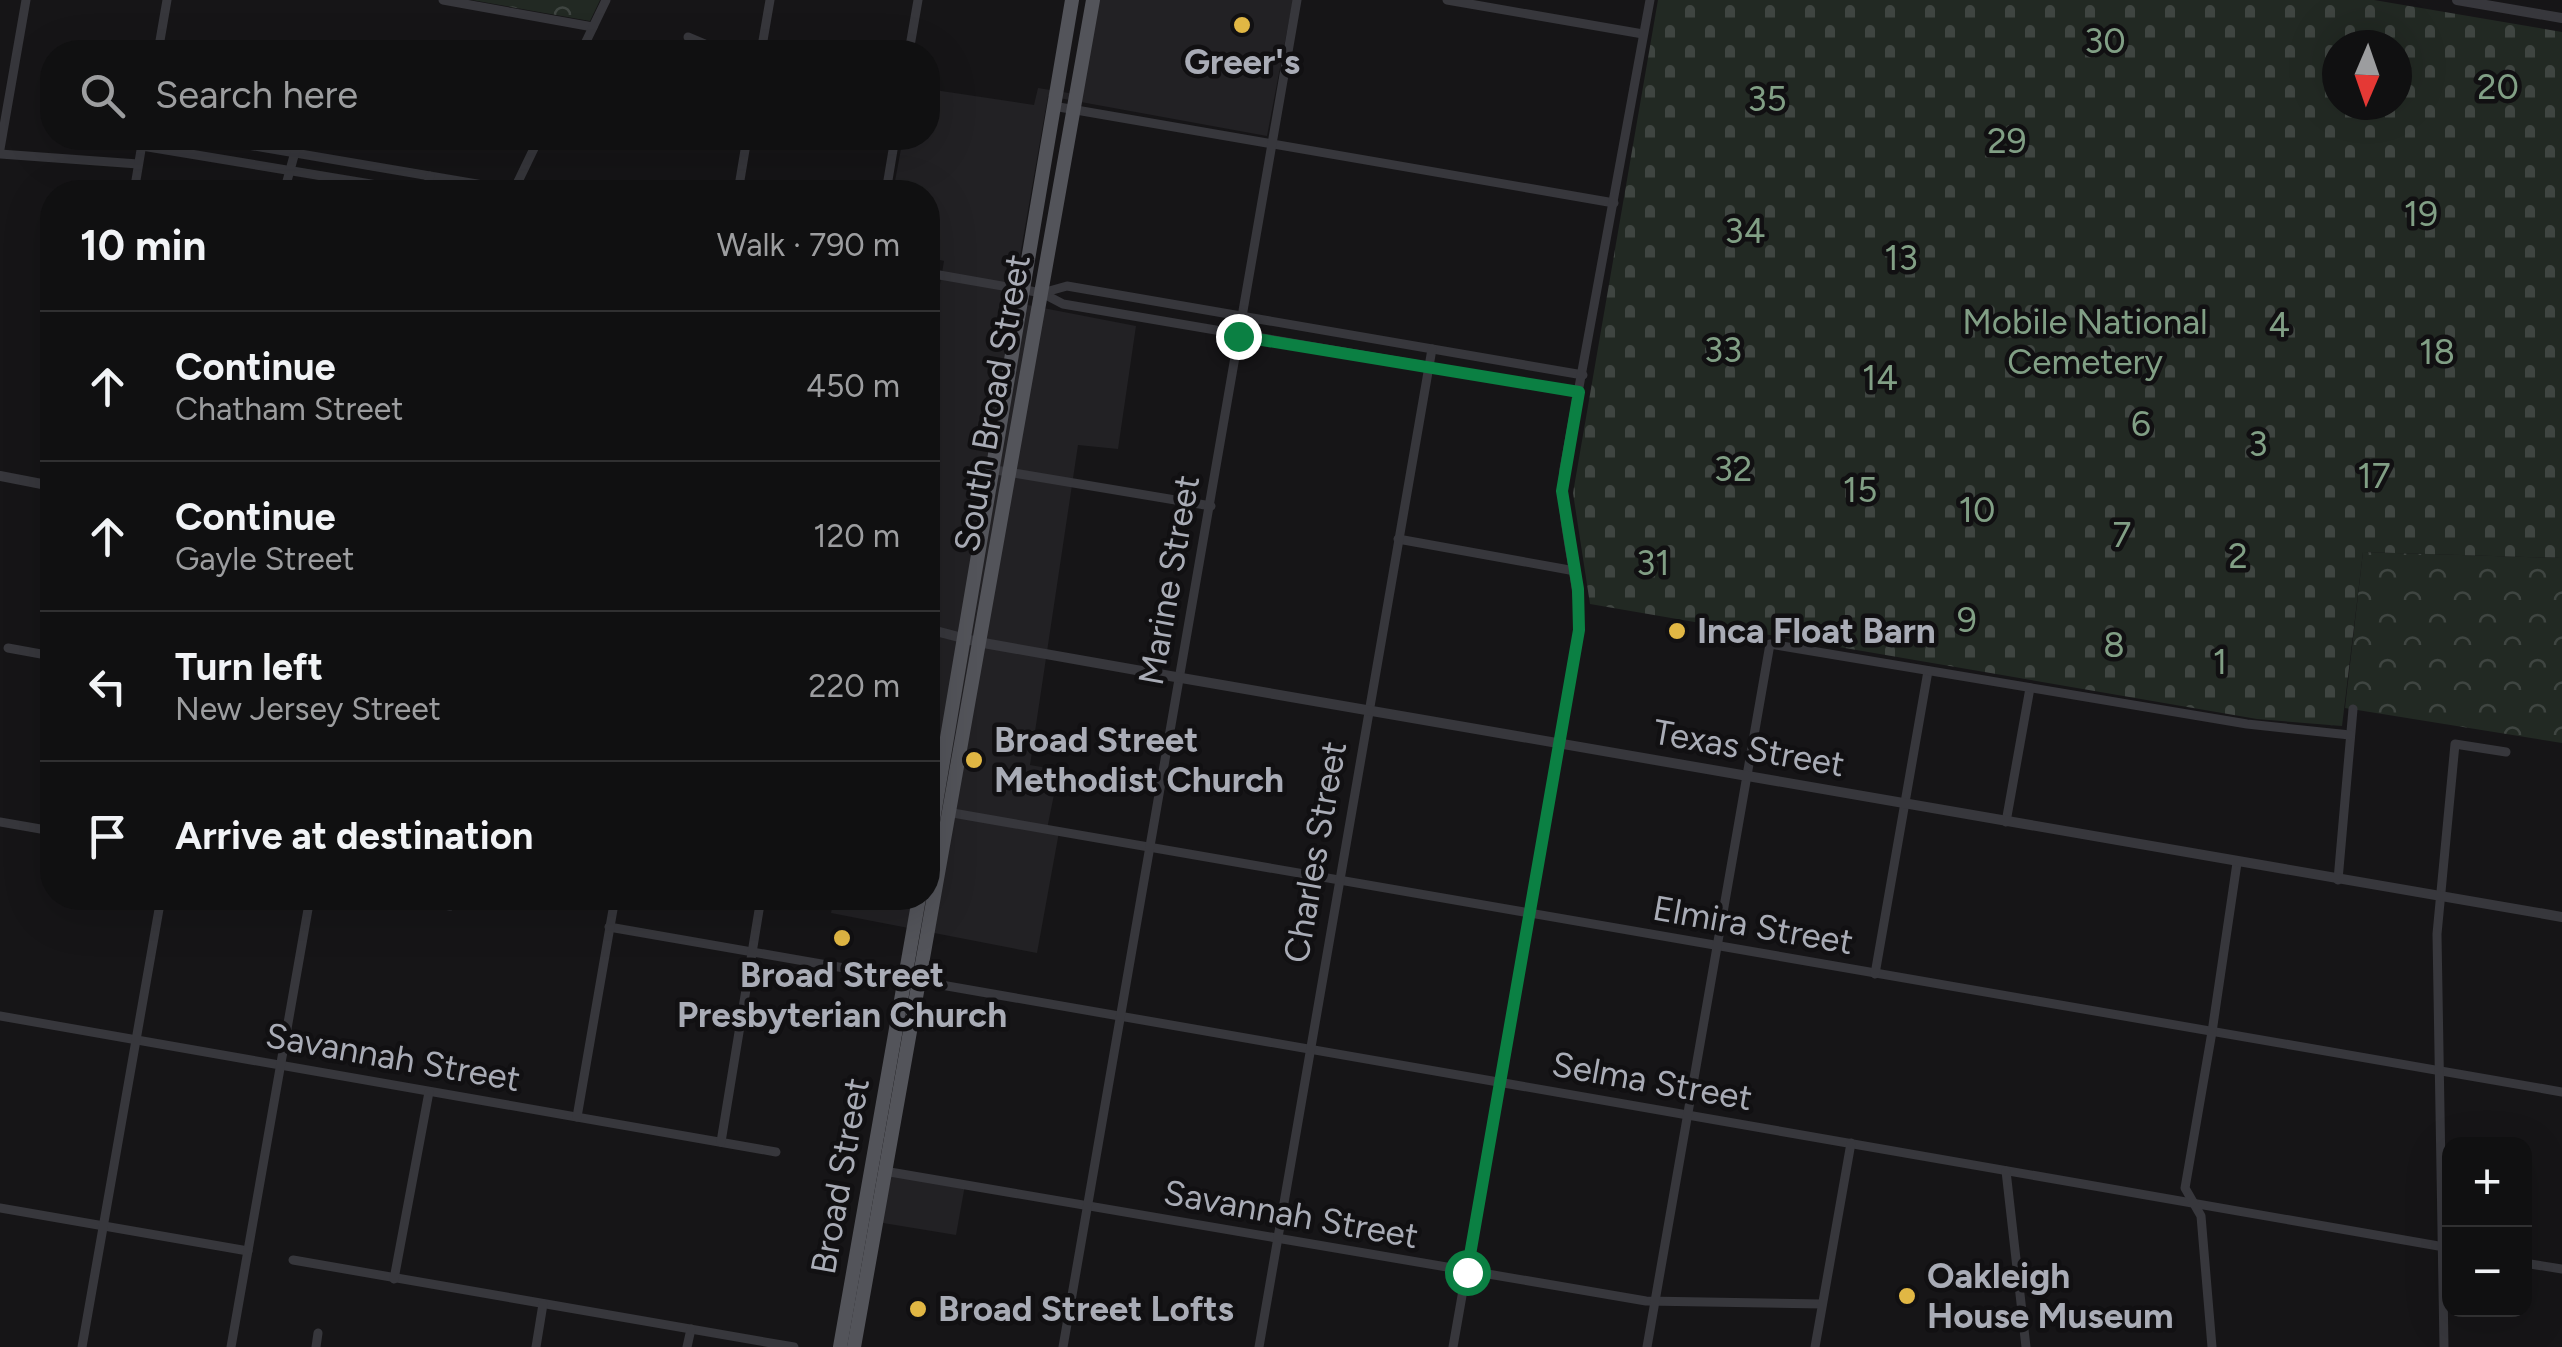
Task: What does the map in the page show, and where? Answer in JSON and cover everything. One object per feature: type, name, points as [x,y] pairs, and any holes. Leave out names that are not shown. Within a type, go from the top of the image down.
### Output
[{"type":"main road","points":[[940,822],[971,640],[990,470],[1072,0]]},
{"type":"main road","name":"South Broad Street","points":[[971,640],[1011,473],[1094,0]]},
{"type":"main road","points":[[940,817],[942,811]]},
{"type":"main road","name":"Broad Street","points":[[840,1347],[879,1170],[912,982],[918,910]]},
{"type":"main road","points":[[912,982],[925,910]]},
{"type":"main road","points":[[854,1347],[879,1170]]},
{"type":"street","points":[[26,0],[0,152],[138,164]]},
{"type":"street","points":[[160,40],[167,0]]},
{"type":"street","points":[[443,0],[593,27]]},
{"type":"street","points":[[587,40],[606,0]]},
{"type":"street","points":[[763,40],[770,0]]},
{"type":"street","points":[[911,40],[918,0]]},
{"type":"street","name":"Marine Street","points":[[1063,1347],[1297,0]]},
{"type":"street","points":[[1447,0],[1644,34]]},
{"type":"street","points":[[1454,1347],[1579,630],[1575,571],[1562,491],[1650,0]]},
{"type":"street","points":[[2457,0],[2562,18]]},
{"type":"street","points":[[688,38],[693,40]]},
{"type":"street","points":[[1053,106],[1614,202]]},
{"type":"street","points":[[136,180],[141,150]]},
{"type":"street","points":[[184,150],[349,180]]},
{"type":"street","points":[[282,150],[452,180]]},
{"type":"street","points":[[522,180],[535,150]]},
{"type":"street","points":[[740,180],[745,150]]},
{"type":"street","points":[[888,180],[893,150]]},
{"type":"street","points":[[286,180],[294,152]]},
{"type":"street","points":[[428,180],[430,176]]},
{"type":"street","points":[[940,275],[1042,293],[1063,304],[1579,392]]},
{"type":"street","points":[[1042,293],[1067,286],[1582,375]]},
{"type":"street","name":"Charles Street","points":[[1259,1347],[1432,349]]},
{"type":"street","points":[[1003,395],[1023,399]]},
{"type":"street","points":[[990,470],[1210,506]]},
{"type":"street","points":[[0,476],[40,484]]},
{"type":"street","points":[[1398,538],[1575,571]]},
{"type":"street","name":"Texas Street","points":[[940,632],[1180,678],[2562,917]]},
{"type":"street","points":[[1647,1347],[1770,644],[2247,724],[2350,735]]},
{"type":"street","points":[[8,648],[40,654]]},
{"type":"street","points":[[1876,974],[1928,671]]},
{"type":"street","points":[[2006,822],[2030,688]]},
{"type":"street","points":[[2338,880],[2352,708]]},
{"type":"street","points":[[2445,1227],[2437,934],[2456,744],[2506,752]]},
{"type":"street","name":"Elmira Street","points":[[942,811],[2562,1092]]},
{"type":"street","points":[[0,822],[40,829]]},
{"type":"street","points":[[2212,1347],[2201,1216],[2184,1188],[2237,863]]},
{"type":"street","points":[[82,1347],[159,910]]},
{"type":"street","points":[[231,1347],[308,910]]},
{"type":"street","points":[[577,1118],[612,910]]},
{"type":"street","points":[[721,1142],[759,910]]},
{"type":"street","name":"Selma Street","points":[[609,927],[2442,1247]]},
{"type":"street","name":"Savannah Street","points":[[0,1016],[776,1152]]},
{"type":"street","points":[[394,1279],[428,1092]]},
{"type":"street","points":[[1815,1347],[1851,1143]]},
{"type":"street","name":"Savannah Street","points":[[879,1170],[1656,1302],[1822,1304]]},
{"type":"street","points":[[2006,1171],[2026,1347]]},
{"type":"street","points":[[0,1208],[248,1251]]},
{"type":"street","points":[[292,1260],[794,1347]]},
{"type":"street","points":[[2532,1264],[2562,1269]]},
{"type":"street","points":[[536,1347],[544,1304]]},
{"type":"street","points":[[2444,1347],[2445,1317]]},
{"type":"street","points":[[687,1347],[690,1329]]},
{"type":"street","points":[[316,1347],[318,1333]]},
{"type":"shaded area","points":[[1098,0],[1293,0],[1267,136],[1048,96],[1012,302],[1136,326],[1118,449],[1078,445],[1030,765],[1059,770],[1047,829],[1059,832],[1037,953],[831,913],[940,910],[940,284],[944,261],[940,260],[940,180],[895,180],[901,150],[940,150],[940,91],[1034,105],[1038,88],[1081,95]]},
{"type":"shaded area","points":[[886,1171],[965,1185],[956,1235],[877,1222]]},
{"type":"green space","points":[[472,0],[600,0],[590,21]]},
{"type":"green space","name":"Mobile National Cemetery","points":[[1658,0],[2374,0],[2562,32],[2562,558],[2363,552],[2342,726],[2257,719],[1590,604],[1573,493]]},
{"type":"green space","points":[[2363,552],[2562,558],[2562,743],[2345,708]]},
{"type":"place","name":"Greer's","points":[[1242,25]]},
{"type":"place","name":"Inca Float Barn","points":[[1677,631]]},
{"type":"place","name":"Broad Street Methodist Church","points":[[974,760]]},
{"type":"place","name":"Broad Street Presbyterian Church","points":[[842,938]]},
{"type":"place","name":"Oakleigh House Museum","points":[[1907,1296]]},
{"type":"place","name":"Broad Street Lofts","points":[[918,1309]]},
{"type":"route","points":[[1238,336],[1579,392],[1562,491],[1578,589],[1579,630],[1467,1272]]},
{"type":"park label","name":"30","points":[[2105,41]]},
{"type":"park label","name":"20","points":[[2498,87]]},
{"type":"park label","name":"35","points":[[1767,99]]},
{"type":"park label","name":"29","points":[[2007,141]]},
{"type":"park label","name":"19","points":[[2421,214]]},
{"type":"park label","name":"34","points":[[1745,231]]},
{"type":"park label","name":"13","points":[[1901,258]]},
{"type":"park label","name":"4","points":[[2279,325]]},
{"type":"park label","name":"33","points":[[1723,350]]},
{"type":"park label","name":"18","points":[[2437,352]]},
{"type":"park label","name":"14","points":[[1880,378]]},
{"type":"park label","name":"6","points":[[2141,424]]},
{"type":"park label","name":"3","points":[[2258,444]]},
{"type":"park label","name":"32","points":[[1733,469]]},
{"type":"park label","name":"17","points":[[2374,476]]},
{"type":"park label","name":"15","points":[[1860,490]]},
{"type":"park label","name":"10","points":[[1977,510]]},
{"type":"park label","name":"7","points":[[2122,535]]},
{"type":"park label","name":"2","points":[[2238,556]]},
{"type":"park label","name":"31","points":[[1653,563]]},
{"type":"park label","name":"9","points":[[1967,620]]},
{"type":"park label","name":"8","points":[[2114,645]]},
{"type":"park label","name":"1","points":[[2220,662]]}]
